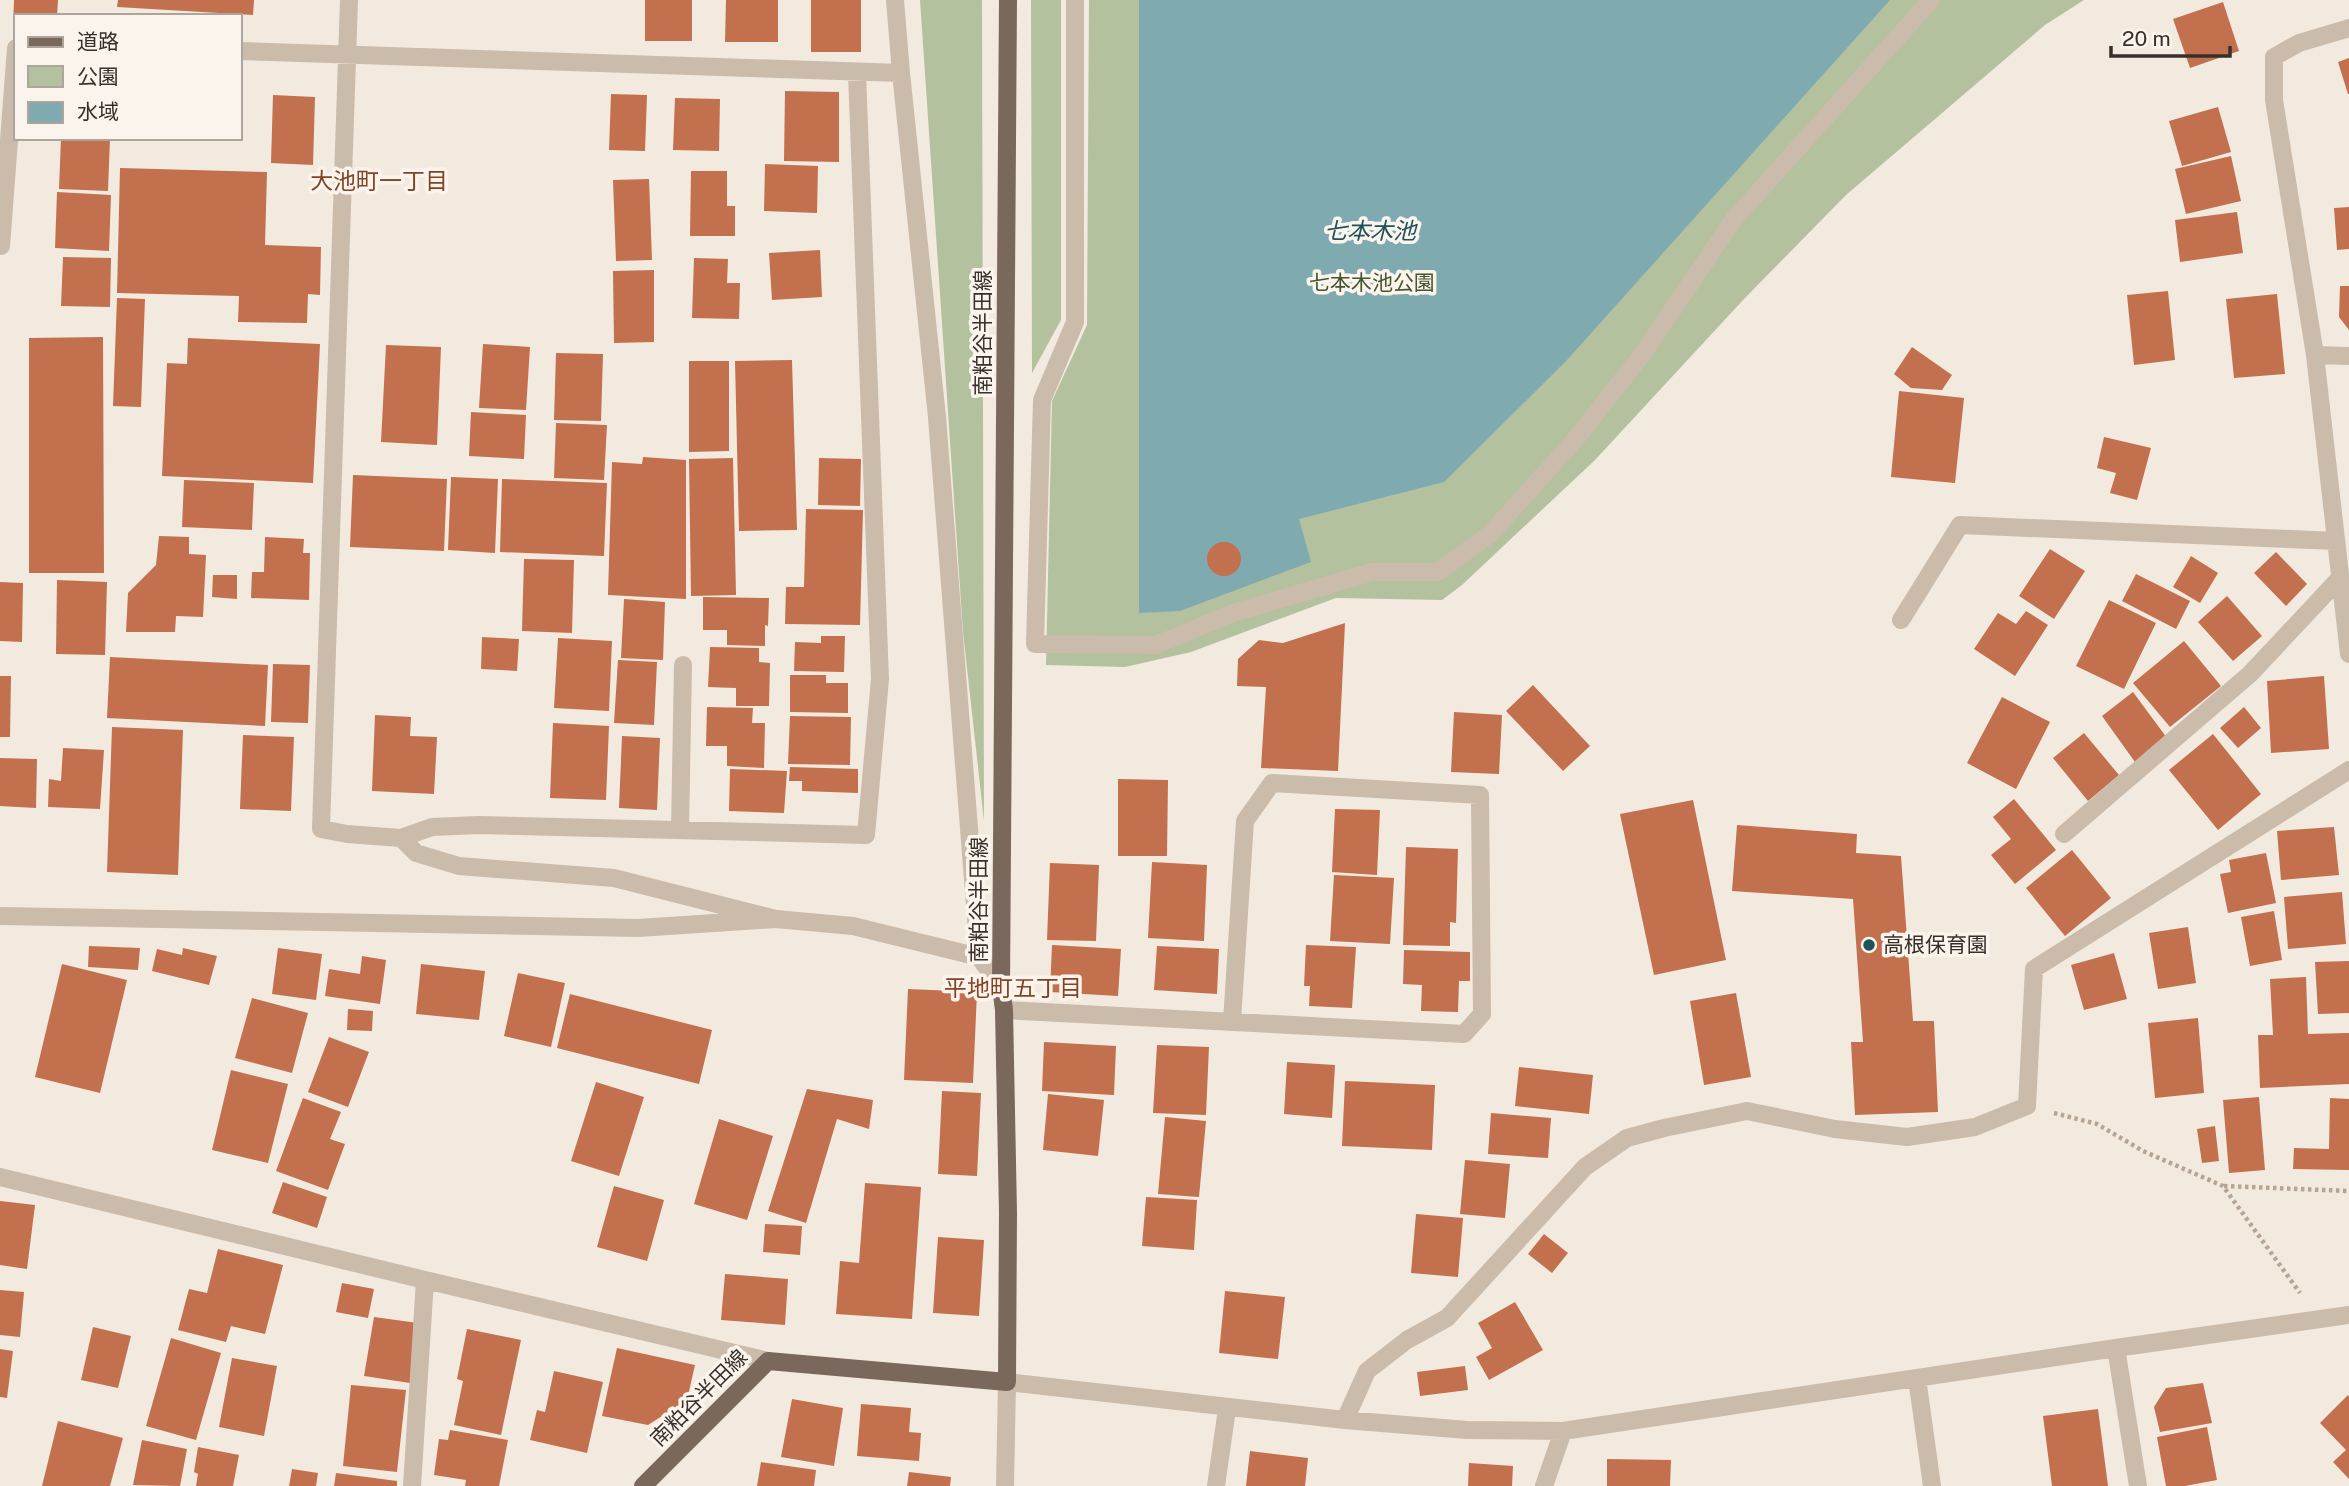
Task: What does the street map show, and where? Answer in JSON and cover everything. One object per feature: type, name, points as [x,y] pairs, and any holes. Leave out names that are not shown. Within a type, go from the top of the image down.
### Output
[{"type":"main road","name":"南粕谷半田線","points":[[643,1486],[768,1361],[1007,1382],[1008,1213],[1004,1010],[1001,987],[1008,0]]},
{"type":"street","points":[[349,0],[321,829],[347,834],[401,838],[432,827],[466,825],[866,835],[880,679],[857,73]]},
{"type":"street","points":[[895,0],[937,417],[979,957],[1001,987]]},
{"type":"street","points":[[1075,0],[1075,322],[1042,400],[1035,644],[1117,646],[1156,645],[1233,613],[1372,572],[1438,572],[1490,534],[1574,440],[1644,352],[1734,219],[1931,0]]},
{"type":"street","points":[[2349,28],[2299,43],[2274,57],[2274,100],[2315,355],[2349,654]]},
{"type":"street","points":[[242,51],[901,73]]},
{"type":"street","points":[[1,246],[14,74]]},
{"type":"street","points":[[2315,355],[2349,356]]},
{"type":"street","points":[[1901,620],[1961,525],[2336,541]]},
{"type":"street","points":[[2064,834],[2250,674],[2340,578]]},
{"type":"street","points":[[680,830],[683,665]]},
{"type":"street","points":[[1345,1420],[1367,1371],[1407,1340],[1447,1318],[1585,1167],[1627,1138],[1747,1111],[1835,1129],[1907,1137],[1975,1127],[2027,1106],[2034,969],[2349,770]]},
{"type":"street","points":[[1004,1010],[1464,1034],[1482,1014],[1480,795],[1272,783],[1245,821],[1232,1021]]},
{"type":"street","points":[[401,838],[416,853],[459,866],[614,878],[776,919]]},
{"type":"street","points":[[0,916],[638,928],[776,919],[853,926],[979,957]]},
{"type":"street","points":[[0,1177],[768,1361]]},
{"type":"street","points":[[412,1486],[425,1280]]},
{"type":"street","points":[[1005,1486],[1007,1382],[1227,1409],[1345,1420],[1468,1430],[1563,1431],[2334,1317],[2349,1331]]},
{"type":"street","points":[[2116,1348],[2138,1486]]},
{"type":"street","points":[[1917,1378],[1933,1486]]},
{"type":"street","points":[[1216,1486],[1227,1409]]},
{"type":"street","points":[[1544,1486],[1563,1431]]},
{"type":"path","points":[[2027,1106],[2097,1124],[2143,1151],[2223,1186],[2349,1191]]},
{"type":"path","points":[[2223,1186],[2334,1317]]},
{"type":"green space","points":[[920,0],[982,0],[984,821],[963,632]]},
{"type":"green space","points":[[1031,0],[1061,0],[1061,320],[1032,373]]},
{"type":"green space","name":"七本木池","points":[[1089,0],[2084,0],[2045,25],[1846,195],[1744,299],[1595,460],[1462,585],[1442,600],[1336,598],[1191,652],[1125,667],[1046,665],[1052,401],[1087,325]]},
{"type":"water","name":"七本木池","points":[[1139,0],[1890,0],[1567,360],[1444,482],[1299,519],[1311,562],[1180,611],[1139,613]]},
{"type":"building","points":[[14,0],[58,0],[57,14],[14,14],[13,26]]},
{"type":"building","points":[[118,0],[254,0],[253,15],[117,7]]},
{"type":"building","points":[[645,0],[692,0],[692,41],[645,41]]},
{"type":"building","points":[[726,0],[778,0],[778,42],[725,42]]},
{"type":"building","points":[[811,0],[861,0],[861,52],[811,52]]},
{"type":"building","points":[[2223,2],[2239,51],[2190,68],[2173,19]]},
{"type":"building","points":[[2349,58],[2349,94],[2348,94],[2338,62]]},
{"type":"building","points":[[785,91],[839,92],[839,162],[784,161]]},
{"type":"building","points":[[611,94],[647,95],[645,151],[609,150]]},
{"type":"building","points":[[273,95],[315,97],[313,165],[271,163]]},
{"type":"building","points":[[675,98],[720,99],[719,151],[673,150]]},
{"type":"building","points":[[2218,107],[2231,152],[2182,166],[2169,121]]},
{"type":"building","points":[[61,140],[110,140],[108,191],[59,189]]},
{"type":"building","points":[[2231,156],[2241,201],[2186,214],[2175,169]]},
{"type":"building","points":[[765,164],[818,166],[817,213],[764,211]]},
{"type":"building","points":[[120,168],[267,172],[265,245],[321,247],[320,295],[308,294],[307,323],[238,322],[239,296],[117,293]]},
{"type":"building","points":[[691,171],[727,171],[727,206],[735,206],[735,236],[690,236]]},
{"type":"building","points":[[649,179],[652,260],[616,261],[613,180]]},
{"type":"building","points":[[57,192],[111,195],[109,251],[55,248]]},
{"type":"building","points":[[2349,207],[2349,249],[2337,250],[2334,208]]},
{"type":"building","points":[[2237,212],[2243,253],[2180,262],[2175,220]]},
{"type":"building","points":[[820,250],[822,297],[772,300],[769,253]]},
{"type":"building","points":[[63,257],[111,258],[110,307],[61,306]]},
{"type":"building","points":[[694,258],[728,259],[727,283],[740,283],[739,319],[692,318]]},
{"type":"building","points":[[654,270],[654,342],[614,343],[613,271]]},
{"type":"building","points":[[2340,286],[2349,286],[2349,330],[2339,317]]},
{"type":"building","points":[[2168,291],[2175,360],[2134,365],[2127,295]]},
{"type":"building","points":[[2277,294],[2285,374],[2234,378],[2226,299]]},
{"type":"building","points":[[117,298],[145,299],[141,407],[113,406]]},
{"type":"building","points":[[103,337],[104,573],[29,573],[29,338]]},
{"type":"building","points":[[188,338],[320,344],[313,483],[162,476],[167,363],[187,364]]},
{"type":"building","points":[[483,344],[530,347],[526,410],[479,408]]},
{"type":"building","points":[[386,345],[441,347],[437,445],[381,442]]},
{"type":"building","points":[[1912,347],[1952,375],[1942,390],[1911,388],[1894,374]]},
{"type":"building","points":[[556,353],[603,354],[601,421],[554,420]]},
{"type":"building","points":[[792,360],[797,530],[739,531],[735,361]]},
{"type":"building","points":[[689,361],[729,361],[729,451],[689,452]]},
{"type":"building","points":[[1899,391],[1964,398],[1955,483],[1891,477]]},
{"type":"building","points":[[471,412],[526,415],[524,459],[469,456]]},
{"type":"building","points":[[556,423],[607,425],[604,480],[554,478]]},
{"type":"building","points":[[2104,437],[2151,448],[2137,500],[2110,493],[2116,473],[2097,468]]},
{"type":"building","points":[[643,457],[686,460],[686,599],[608,595],[612,462],[642,464]]},
{"type":"building","points":[[733,458],[736,595],[691,596],[689,459]]},
{"type":"building","points":[[819,458],[861,459],[860,506],[818,505]]},
{"type":"building","points":[[353,475],[447,479],[444,551],[350,547]]},
{"type":"building","points":[[451,477],[498,479],[495,553],[448,550]]},
{"type":"building","points":[[502,479],[607,483],[604,556],[500,552]]},
{"type":"building","points":[[184,480],[254,483],[252,530],[182,527]]},
{"type":"building","points":[[806,509],[863,510],[860,625],[785,624],[786,587],[804,587]]},
{"type":"building","points":[[159,536],[189,537],[189,554],[206,555],[203,617],[176,616],[175,632],[126,632],[128,593],[156,565]]},
{"type":"building","points":[[265,537],[304,539],[303,553],[310,553],[309,600],[251,598],[252,572],[264,572]]},
{"type":"building","points":[[1224,542],[1236,547],[1241,559],[1236,571],[1224,576],[1212,571],[1207,559],[1212,547]]},
{"type":"building","points":[[2050,549],[2085,571],[2054,619],[2019,596]]},
{"type":"building","points":[[2276,552],[2307,584],[2286,606],[2254,573]]},
{"type":"building","points":[[2191,556],[2218,573],[2200,603],[2173,587]]},
{"type":"building","points":[[524,559],[574,560],[572,633],[522,631]]},
{"type":"building","points":[[2136,574],[2190,601],[2176,629],[2122,601]]},
{"type":"building","points":[[213,575],[237,575],[237,599],[212,597]]},
{"type":"building","points":[[57,580],[107,582],[105,655],[56,654]]},
{"type":"building","points":[[0,582],[23,583],[22,642],[0,641]]},
{"type":"building","points":[[2227,596],[2262,636],[2233,661],[2198,622]]},
{"type":"building","points":[[703,597],[769,598],[765,646],[727,645],[727,630],[703,630]]},
{"type":"building","points":[[624,599],[665,602],[663,660],[621,658]]},
{"type":"building","points":[[2109,600],[2156,623],[2124,689],[2076,666]]},
{"type":"building","points":[[2026,611],[2048,625],[2015,676],[1974,649],[1998,613],[2016,624]]},
{"type":"building","points":[[1345,623],[1338,771],[1261,768],[1266,687],[1237,686],[1238,659],[1259,640],[1283,643]]},
{"type":"building","points":[[821,636],[845,636],[844,672],[794,671],[795,642],[821,643]]},
{"type":"building","points":[[482,637],[519,639],[517,671],[481,669]]},
{"type":"building","points":[[558,638],[612,641],[609,711],[554,708]]},
{"type":"building","points":[[2184,641],[2221,686],[2170,727],[2133,683]]},
{"type":"building","points":[[710,647],[759,648],[759,662],[770,663],[769,706],[736,706],[736,688],[708,687]]},
{"type":"building","points":[[110,657],[268,665],[265,726],[107,718]]},
{"type":"building","points":[[618,660],[657,662],[654,725],[614,723]]},
{"type":"building","points":[[273,664],[310,665],[308,723],[271,722]]},
{"type":"building","points":[[790,675],[826,675],[826,683],[848,683],[848,713],[790,712]]},
{"type":"building","points":[[0,676],[11,676],[10,737],[0,737]]},
{"type":"building","points":[[2324,676],[2329,749],[2271,753],[2267,681]]},
{"type":"building","points":[[1533,685],[1590,746],[1563,771],[1506,711]]},
{"type":"building","points":[[2133,692],[2167,738],[2135,762],[2102,716]]},
{"type":"building","points":[[2002,697],[2050,722],[2016,789],[1967,763]]},
{"type":"building","points":[[707,707],[753,708],[752,723],[765,723],[764,768],[727,766],[727,746],[706,746]]},
{"type":"building","points":[[2244,707],[2261,728],[2238,748],[2220,728]]},
{"type":"building","points":[[1454,712],[1502,715],[1499,774],[1451,772]]},
{"type":"building","points":[[375,715],[411,717],[410,736],[437,737],[434,794],[372,791]]},
{"type":"building","points":[[790,716],[851,717],[850,765],[788,764]]},
{"type":"building","points":[[553,723],[609,726],[606,800],[550,798]]},
{"type":"building","points":[[112,727],[183,730],[178,875],[107,872]]},
{"type":"building","points":[[2084,733],[2119,775],[2088,801],[2053,758]]},
{"type":"building","points":[[2213,734],[2261,794],[2218,830],[2169,770]]},
{"type":"building","points":[[243,735],[294,737],[291,811],[240,809]]},
{"type":"building","points":[[622,736],[660,738],[657,810],[619,808]]},
{"type":"building","points":[[63,748],[104,750],[100,809],[48,807],[49,779],[61,781]]},
{"type":"building","points":[[0,758],[37,759],[36,808],[0,806]]},
{"type":"building","points":[[790,767],[858,769],[858,793],[802,791],[802,781],[789,781]]},
{"type":"building","points":[[730,769],[787,771],[784,813],[729,811]]},
{"type":"building","points":[[1118,779],[1168,780],[1167,856],[1118,856]]},
{"type":"building","points":[[2014,799],[2056,850],[2015,884],[1991,855],[2011,839],[1993,817]]},
{"type":"building","points":[[1693,800],[1726,960],[1654,975],[1620,814]]},
{"type":"building","points":[[1335,809],[1380,810],[1377,875],[1332,872]]},
{"type":"building","points":[[1737,825],[1857,834],[1856,853],[1901,856],[1913,1021],[1934,1021],[1938,1112],[1855,1115],[1851,1042],[1863,1042],[1853,899],[1732,891]]},
{"type":"building","points":[[2334,827],[2339,875],[2281,880],[2277,831]]},
{"type":"building","points":[[1406,847],[1458,849],[1456,923],[1450,922],[1450,946],[1403,945]]},
{"type":"building","points":[[2072,850],[2111,898],[2065,936],[2026,888]]},
{"type":"building","points":[[2266,853],[2276,903],[2228,913],[2220,874],[2231,872],[2229,860]]},
{"type":"building","points":[[1152,862],[1207,865],[1204,941],[1148,938]]},
{"type":"building","points":[[1050,863],[1099,865],[1096,941],[1047,940]]},
{"type":"building","points":[[1334,875],[1394,878],[1390,944],[1330,941]]},
{"type":"building","points":[[2342,892],[2346,944],[2288,949],[2284,897]]},
{"type":"building","points":[[2274,911],[2282,960],[2250,966],[2241,917]]},
{"type":"building","points":[[2188,927],[2196,983],[2158,989],[2149,933]]},
{"type":"building","points":[[1052,945],[1121,949],[1118,996],[1050,992]]},
{"type":"building","points":[[1306,945],[1356,947],[1352,1008],[1309,1006],[1310,986],[1304,986]]},
{"type":"building","points":[[89,946],[140,948],[138,970],[88,967]]},
{"type":"building","points":[[1157,946],[1219,949],[1217,994],[1154,990]]},
{"type":"building","points":[[183,948],[217,956],[209,985],[152,971],[157,949],[182,955]]},
{"type":"building","points":[[278,948],[322,954],[316,1000],[272,994]]},
{"type":"building","points":[[1404,950],[1470,952],[1470,981],[1459,981],[1458,1012],[1421,1011],[1422,985],[1403,984]]},
{"type":"building","points":[[2114,953],[2127,999],[2084,1010],[2071,965]]},
{"type":"building","points":[[362,956],[386,960],[380,1004],[325,996],[329,969],[360,974]]},
{"type":"building","points":[[2349,961],[2349,1013],[2318,1014],[2315,962]]},
{"type":"building","points":[[62,964],[127,980],[100,1093],[35,1077]]},
{"type":"building","points":[[421,964],[485,971],[479,1020],[416,1014]]},
{"type":"building","points":[[518,973],[565,983],[551,1047],[504,1036]]},
{"type":"building","points":[[2306,977],[2308,1034],[2349,1033],[2349,1084],[2260,1088],[2258,1035],[2273,1035],[2270,979]]},
{"type":"building","points":[[908,989],[977,992],[973,1083],[904,1080]]},
{"type":"building","points":[[1736,993],[1751,1077],[1704,1085],[1690,1001]]},
{"type":"building","points":[[570,994],[712,1030],[699,1084],[557,1048]]},
{"type":"building","points":[[252,998],[308,1013],[292,1073],[235,1058]]},
{"type":"building","points":[[348,1009],[373,1011],[372,1031],[347,1030]]},
{"type":"building","points":[[2198,1018],[2204,1093],[2155,1098],[2148,1023]]},
{"type":"building","points":[[329,1037],[369,1052],[348,1107],[308,1092]]},
{"type":"building","points":[[1044,1042],[1116,1046],[1114,1095],[1042,1091]]},
{"type":"building","points":[[1157,1045],[1209,1047],[1206,1115],[1153,1113]]},
{"type":"building","points":[[1287,1062],[1335,1065],[1332,1118],[1284,1114]]},
{"type":"building","points":[[1519,1067],[1593,1075],[1589,1114],[1515,1106]]},
{"type":"building","points":[[231,1070],[288,1084],[268,1163],[212,1150]]},
{"type":"building","points":[[1345,1081],[1435,1085],[1432,1150],[1342,1146]]},
{"type":"building","points":[[596,1082],[644,1097],[619,1176],[571,1161]]},
{"type":"building","points":[[807,1089],[873,1100],[869,1129],[837,1119],[806,1223],[768,1211]]},
{"type":"building","points":[[942,1091],[981,1093],[977,1176],[938,1174]]},
{"type":"building","points":[[1048,1094],[1104,1100],[1098,1156],[1043,1150]]},
{"type":"building","points":[[2259,1097],[2265,1170],[2229,1173],[2223,1100]]},
{"type":"building","points":[[303,1098],[341,1112],[330,1139],[345,1144],[328,1190],[276,1171]]},
{"type":"building","points":[[2330,1098],[2349,1099],[2349,1170],[2293,1169],[2294,1148],[2329,1149]]},
{"type":"building","points":[[1491,1113],[1551,1118],[1548,1158],[1488,1154]]},
{"type":"building","points":[[1165,1117],[1206,1121],[1199,1197],[1158,1194]]},
{"type":"building","points":[[719,1119],[773,1136],[747,1220],[694,1204]]},
{"type":"building","points":[[2215,1126],[2219,1161],[2202,1163],[2197,1129]]},
{"type":"building","points":[[1465,1160],[1510,1164],[1505,1218],[1460,1214]]},
{"type":"building","points":[[283,1182],[327,1197],[317,1228],[272,1213]]},
{"type":"building","points":[[865,1183],[921,1187],[912,1319],[836,1314],[840,1261],[859,1263]]},
{"type":"building","points":[[614,1186],[664,1200],[647,1261],[597,1247]]},
{"type":"building","points":[[1146,1197],[1197,1200],[1194,1250],[1142,1246]]},
{"type":"building","points":[[0,1201],[35,1205],[27,1269],[0,1265]]},
{"type":"building","points":[[1416,1214],[1463,1218],[1458,1277],[1411,1273]]},
{"type":"building","points":[[765,1224],[802,1226],[800,1255],[763,1252]]},
{"type":"building","points":[[1544,1234],[1568,1253],[1552,1273],[1528,1254]]},
{"type":"building","points":[[938,1237],[984,1240],[979,1316],[933,1313]]},
{"type":"building","points":[[218,1249],[283,1265],[265,1334],[231,1326],[226,1342],[178,1330],[189,1289],[207,1293]]},
{"type":"building","points":[[725,1274],[788,1279],[785,1325],[721,1320]]},
{"type":"building","points":[[342,1283],[374,1289],[368,1318],[336,1312]]},
{"type":"building","points":[[0,1290],[24,1292],[20,1337],[0,1335]]},
{"type":"building","points":[[1225,1291],[1285,1297],[1278,1359],[1219,1353]]},
{"type":"building","points":[[1515,1302],[1543,1350],[1489,1380],[1476,1357],[1492,1348],[1478,1323]]},
{"type":"building","points":[[374,1317],[418,1323],[410,1383],[364,1376]]},
{"type":"building","points":[[93,1327],[131,1336],[118,1388],[81,1380]]},
{"type":"building","points":[[467,1329],[521,1340],[501,1435],[454,1425],[463,1381],[457,1379]]},
{"type":"building","points":[[171,1338],[221,1353],[196,1440],[146,1426]]},
{"type":"building","points":[[617,1348],[695,1365],[687,1400],[648,1425],[602,1416]]},
{"type":"building","points":[[0,1349],[13,1351],[7,1398],[0,1397]]},
{"type":"building","points":[[232,1358],[277,1366],[264,1436],[219,1427]]},
{"type":"building","points":[[1465,1366],[1468,1390],[1420,1396],[1417,1372]]},
{"type":"building","points":[[554,1371],[603,1382],[587,1453],[530,1440],[537,1410],[545,1412]]},
{"type":"building","points":[[2203,1383],[2212,1423],[2160,1432],[2154,1407],[2166,1388]]},
{"type":"building","points":[[351,1385],[406,1390],[397,1472],[343,1466]]},
{"type":"building","points":[[2348,1395],[2349,1479],[2333,1462],[2346,1450],[2320,1423]]},
{"type":"building","points":[[792,1399],[843,1408],[834,1466],[781,1457]]},
{"type":"building","points":[[861,1404],[911,1408],[909,1432],[921,1433],[919,1461],[857,1456]]},
{"type":"building","points":[[2098,1409],[2108,1486],[2052,1486],[2043,1416]]},
{"type":"building","points":[[58,1421],[123,1438],[110,1486],[42,1486]]},
{"type":"building","points":[[2207,1427],[2217,1480],[2185,1486],[2166,1486],[2157,1437]]},
{"type":"building","points":[[450,1430],[508,1440],[499,1486],[465,1486],[466,1480],[434,1475],[439,1439],[448,1440]]},
{"type":"building","points":[[142,1440],[187,1449],[180,1486],[133,1485]]},
{"type":"building","points":[[198,1447],[239,1455],[233,1486],[196,1486],[198,1474],[194,1472]]},
{"type":"building","points":[[1250,1451],[1308,1458],[1305,1486],[1246,1486]]},
{"type":"building","points":[[1607,1459],[1671,1460],[1670,1486],[1607,1486]]},
{"type":"building","points":[[761,1462],[816,1470],[814,1486],[757,1486]]},
{"type":"building","points":[[1469,1463],[1513,1466],[1512,1486],[1468,1486]]},
{"type":"building","points":[[292,1469],[318,1473],[316,1486],[289,1486]]},
{"type":"building","points":[[909,1472],[951,1477],[950,1486],[907,1486]]},
{"type":"building","points":[[336,1473],[397,1481],[397,1486],[334,1486]]},
{"type":"place","name":"高根保育園","points":[[1869,945]]},
{"type":"district","name":"大池町一丁目","points":[[379,181]]},
{"type":"district","name":"平地町五丁目","points":[[1013,988]]},
{"type":"park label","name":"七本木池公園","points":[[1372,283]]}]
